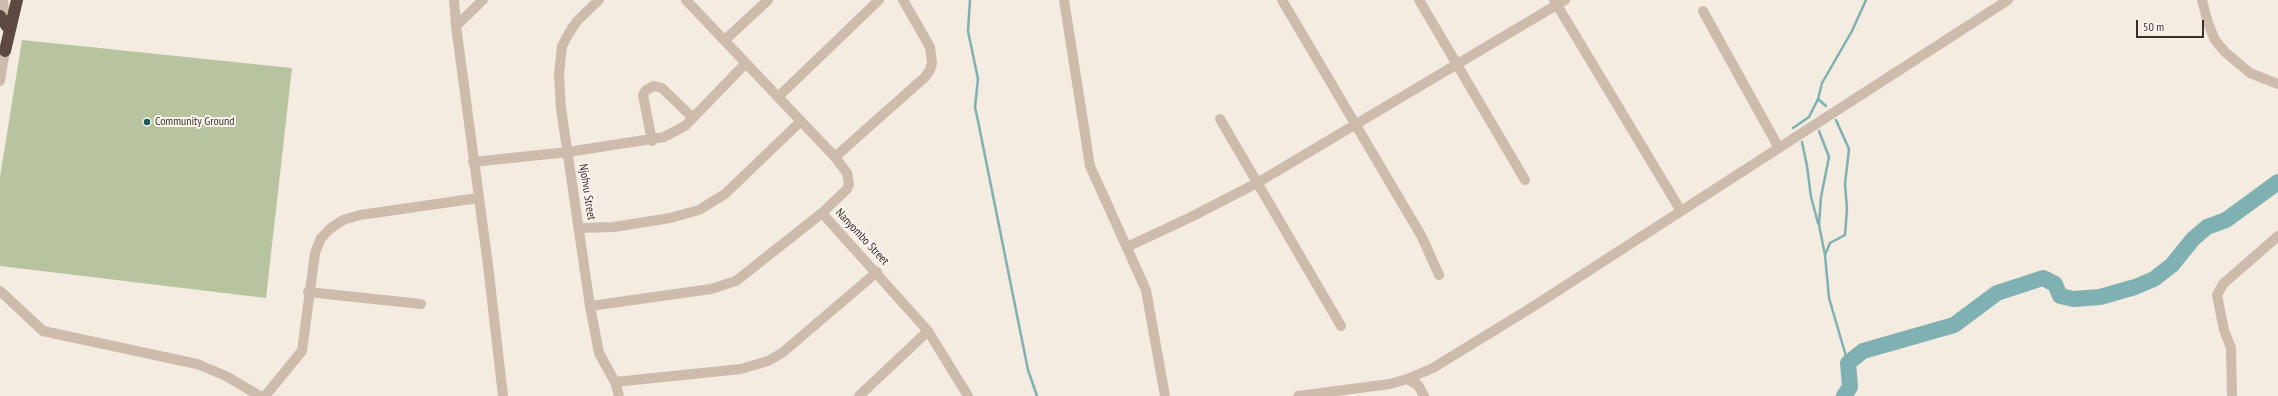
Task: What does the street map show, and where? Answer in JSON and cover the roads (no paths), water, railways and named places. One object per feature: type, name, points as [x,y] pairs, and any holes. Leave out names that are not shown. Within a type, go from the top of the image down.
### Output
[{"type":"highway","points":[[5,51],[17,0]]},
{"type":"street","points":[[0,81],[5,51],[2,20],[3,0]]},
{"type":"street","points":[[454,0],[456,26],[503,396]]},
{"type":"street","points":[[456,26],[483,0]]},
{"type":"street","name":"Njohvu Street","points":[[599,0],[577,21],[568,33],[562,46],[559,59],[561,108],[590,306],[599,353],[615,382],[619,396]]},
{"type":"street","name":"Nanyombo Street","points":[[686,0],[835,157],[847,173],[849,184],[847,188],[822,213],[877,272],[928,331],[968,396]]},
{"type":"street","points":[[724,40],[768,0]]},
{"type":"street","points":[[778,97],[879,0]]},
{"type":"street","points":[[835,157],[925,77],[930,70],[932,63],[930,48],[902,0]]},
{"type":"street","points":[[1064,0],[1090,166],[1104,201],[1127,246],[1148,300],[1165,396]]},
{"type":"street","points":[[1282,0],[1357,124],[1422,237],[1439,275]]},
{"type":"street","points":[[1419,0],[1526,180]]},
{"type":"street","points":[[1298,396],[1373,387],[1407,379],[1433,368],[1464,350],[2008,0]]},
{"type":"street","points":[[2202,0],[2214,40],[2224,52],[2250,73],[2278,84]]},
{"type":"street","points":[[1127,246],[1191,217],[1257,183],[1458,65],[1559,2],[1681,211]]},
{"type":"street","points":[[1703,11],[1779,148]]},
{"type":"street","points":[[473,162],[652,141],[675,132],[693,118],[746,63]]},
{"type":"street","points":[[652,141],[643,95],[646,90],[654,86],[662,88],[693,118]]},
{"type":"street","points":[[1220,119],[1342,326]]},
{"type":"street","points":[[579,228],[614,227],[670,218],[699,210],[725,194],[801,121]]},
{"type":"street","points":[[265,396],[302,351],[308,292],[315,253],[321,238],[343,220],[360,215],[478,198]]},
{"type":"street","points":[[590,306],[724,286],[746,274],[822,213]]},
{"type":"street","points":[[2232,396],[2230,348],[2224,330],[2217,295],[2223,284],[2278,236]]},
{"type":"street","points":[[615,382],[741,369],[768,361],[782,353],[877,272]]},
{"type":"street","points":[[0,291],[43,331],[197,364],[226,376],[260,396]]},
{"type":"street","points":[[308,292],[421,304]]},
{"type":"street","points":[[859,396],[928,331]]},
{"type":"street","points":[[1407,379],[1418,385],[1424,396]]},
{"type":"waterway","points":[[970,0],[968,31],[978,79],[975,107],[1028,370],[1037,396]]},
{"type":"waterway","points":[[1826,106],[1818,99],[1822,83],[1852,31],[1866,0]]},
{"type":"waterway","points":[[1793,128],[1809,117],[1818,99]]},
{"type":"waterway","points":[[1836,120],[1849,149],[1845,184],[1847,209],[1845,235],[1830,243],[1825,255],[1829,298],[1848,363]]},
{"type":"waterway","points":[[1819,131],[1829,157],[1821,197],[1819,225],[1825,255]]},
{"type":"waterway","points":[[1802,142],[1811,197],[1818,223]]},
{"type":"waterway","points":[[1844,396],[1850,387],[1848,363],[1863,351],[1954,325],[1997,293],[2043,278],[2055,284],[2060,296],[2074,299],[2100,297],[2135,287],[2154,279],[2172,265],[2193,239],[2207,227],[2226,220],[2278,182]]},
{"type":"place","name":"Community Ground","points":[[147,122]]}]
